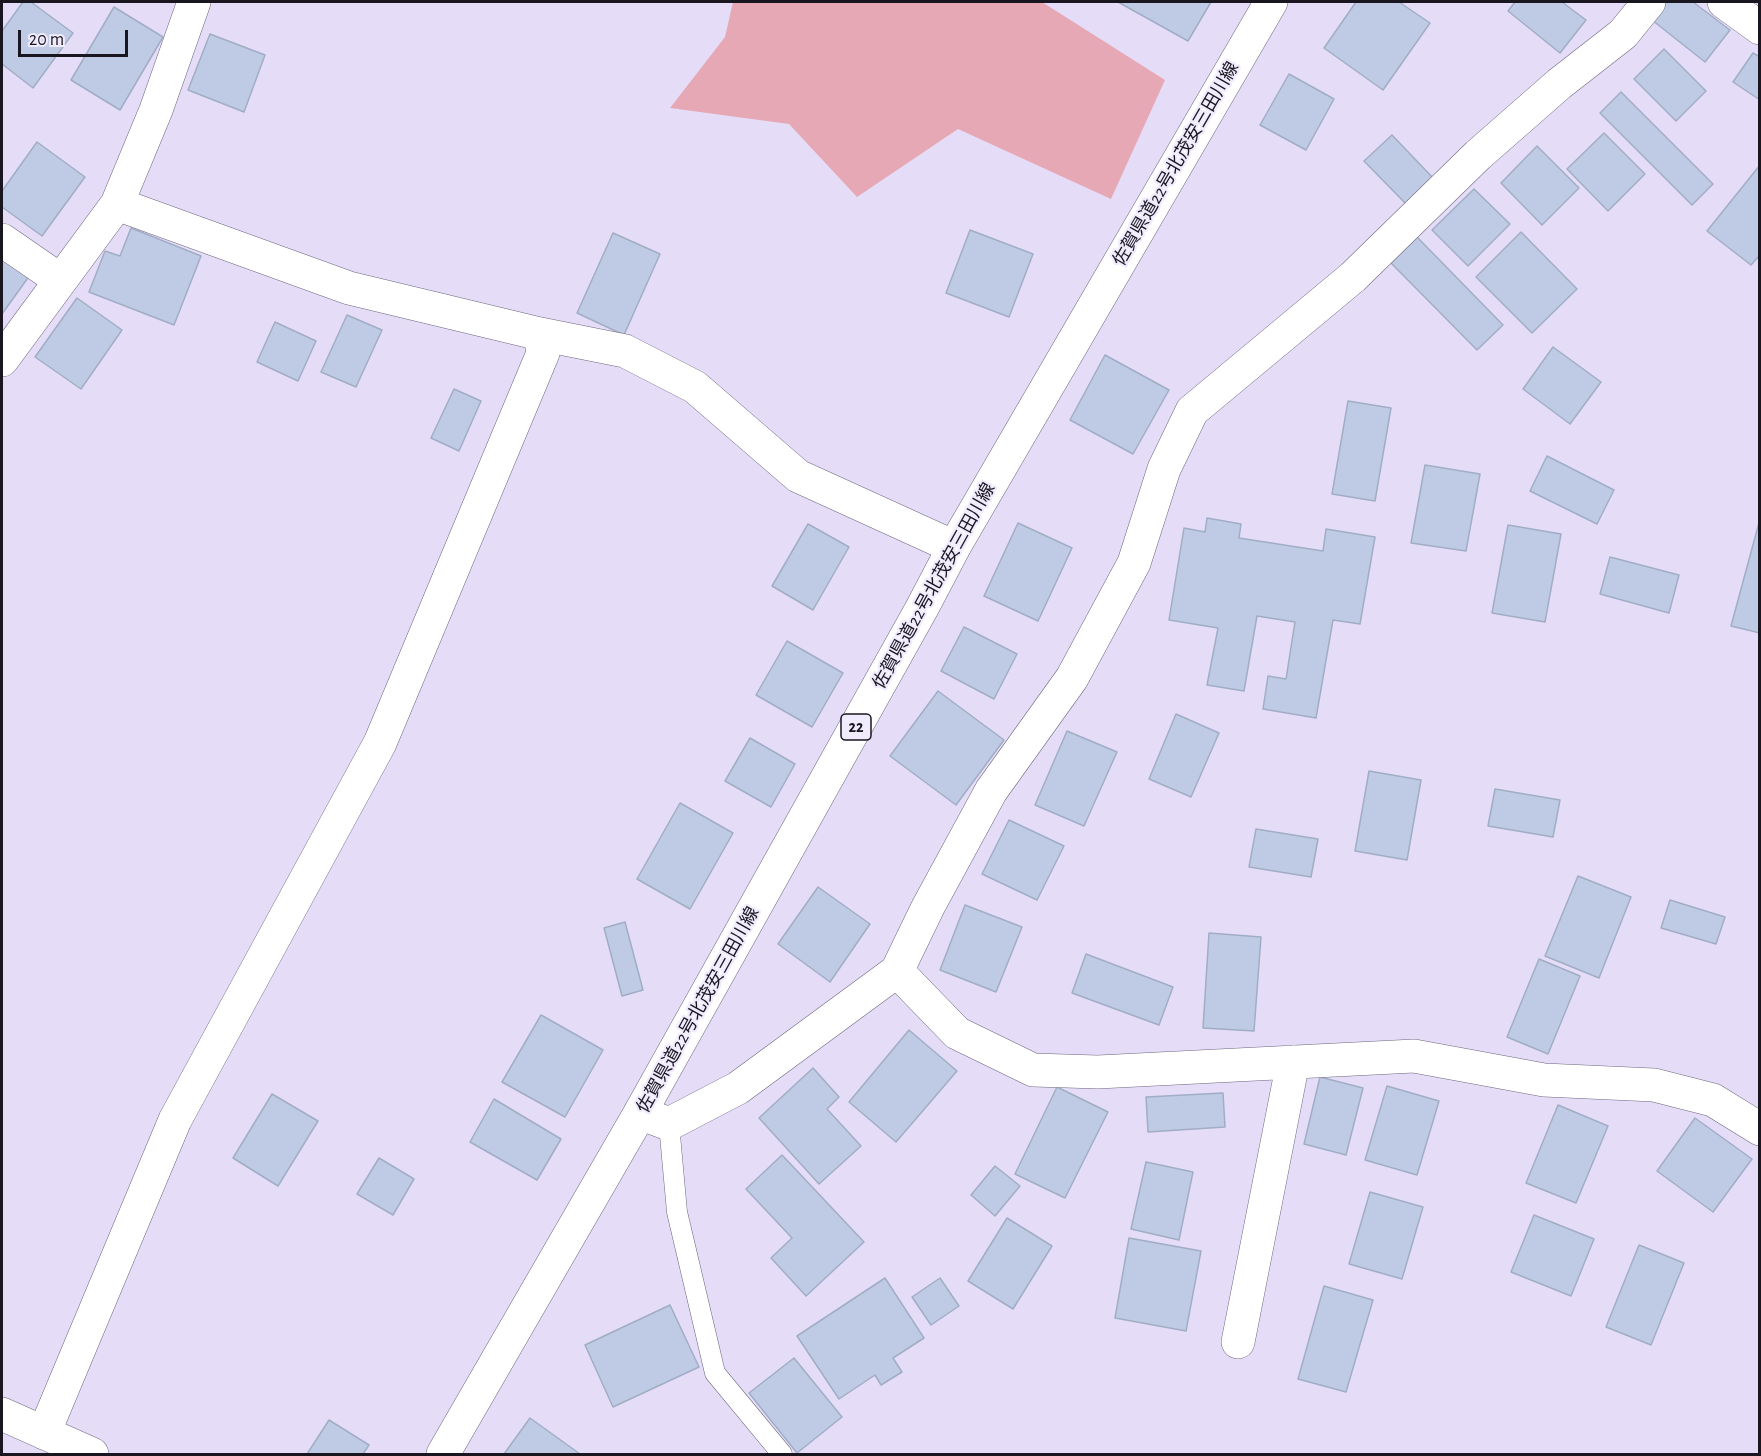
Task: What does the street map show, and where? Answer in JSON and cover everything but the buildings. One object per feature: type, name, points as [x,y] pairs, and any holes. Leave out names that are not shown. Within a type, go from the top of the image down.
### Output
[{"type":"street","points":[[2,360],[117,204],[156,110],[194,2]]},
{"type":"street","name":"佐賀県道22号北茂安三田川線","points":[[443,1455],[654,1119],[954,547],[1271,2]]},
{"type":"street","points":[[654,1119],[738,1088],[897,971],[928,907],[991,791],[1072,678],[1134,562],[1164,468],[1192,411],[1353,277],[1478,155],[1559,84],[1623,34],[1649,2]]},
{"type":"street","points":[[1724,2],[1760,28]]},
{"type":"street","points":[[117,204],[349,288],[540,334],[625,351],[695,387],[798,476],[954,547]]},
{"type":"street","points":[[2,240],[60,280]]},
{"type":"street","points":[[44,1433],[175,1120],[380,742],[543,353],[540,334]]},
{"type":"street","points":[[897,971],[957,1033],[1033,1070],[1098,1072],[1414,1056],[1544,1080],[1654,1085],[1713,1100],[1760,1129]]},
{"type":"street","points":[[1238,1342],[1293,1062]]},
{"type":"street","points":[[2,1414],[92,1455]]},
{"type":"lane","points":[[654,1119],[715,1373],[782,1455]]},
{"type":"shaded area","points":[[733,2],[1042,2],[1165,80],[1111,199],[958,129],[857,197],[789,124],[670,108],[725,37]]}]
